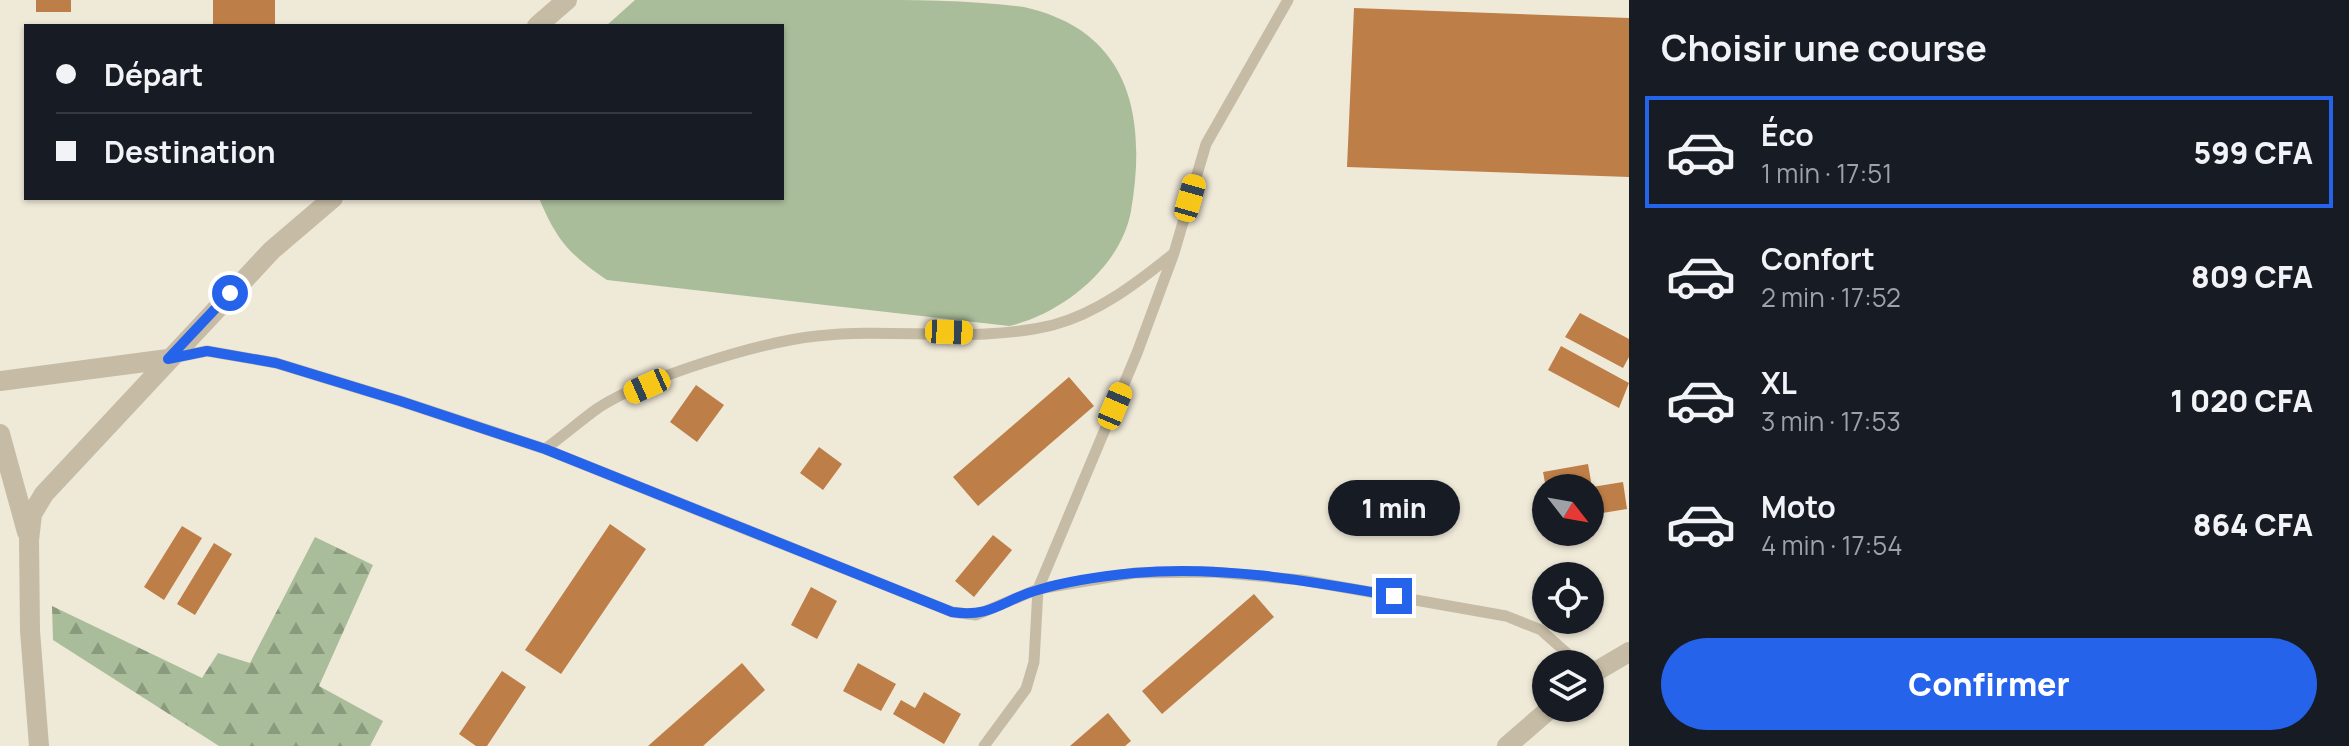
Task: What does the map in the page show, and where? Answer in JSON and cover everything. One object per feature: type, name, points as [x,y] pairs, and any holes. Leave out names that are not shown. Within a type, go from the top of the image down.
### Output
[{"type":"street","points":[[539,24],[567,0]]},
{"type":"street","points":[[39,746],[30,631],[29,540],[32,514],[44,494],[168,359],[272,250],[331,200]]},
{"type":"street","points":[[0,381],[168,359]]},
{"type":"street","points":[[0,434],[29,540]]},
{"type":"street","points":[[1604,667],[1629,652]]},
{"type":"street","points":[[1507,746],[1535,722]]},
{"type":"lane","points":[[984,746],[1026,689],[1034,662],[1038,589],[1137,353],[1174,253],[1206,144],[1288,0]]},
{"type":"lane","points":[[545,449],[600,407],[694,365],[815,336],[924,331],[1000,334],[1055,324],[1112,299],[1174,253]]},
{"type":"lane","points":[[168,359],[207,351],[276,363],[545,449],[952,612],[976,615],[1038,589],[1135,573],[1212,572],[1302,580],[1506,616],[1541,630],[1563,650]]},
{"type":"green space","points":[[635,0],[963,2],[1024,7],[1060,19],[1088,36],[1109,57],[1124,83],[1136,143],[1131,211],[1125,232],[1102,269],[1086,285],[1049,311],[1009,326],[607,280],[566,245],[540,200],[784,200],[784,24],[608,24]]},
{"type":"green space","points":[[315,537],[373,565],[319,686],[383,721],[370,746],[219,746],[53,640],[52,606],[202,678],[218,653],[250,663]]},
{"type":"building","points":[[36,0],[71,0],[71,12],[36,12]]},
{"type":"building","points":[[213,0],[275,0],[275,24],[213,24]]},
{"type":"building","points":[[1354,8],[1629,18],[1629,177],[1347,167]]},
{"type":"building","points":[[1580,313],[1629,339],[1629,357],[1623,368],[1565,337]]},
{"type":"building","points":[[1561,346],[1629,383],[1619,408],[1548,370]]},
{"type":"building","points":[[1069,377],[1094,406],[978,506],[953,477]]},
{"type":"building","points":[[696,385],[724,405],[697,442],[670,422]]},
{"type":"building","points":[[819,447],[842,464],[823,490],[800,473]]},
{"type":"building","points":[[1588,464],[1590,474],[1543,474]]},
{"type":"building","points":[[1623,482],[1627,509],[1604,513],[1604,485]]},
{"type":"building","points":[[610,524],[646,549],[561,674],[525,650]]},
{"type":"building","points":[[182,526],[202,538],[164,600],[144,587]]},
{"type":"building","points":[[993,535],[1012,550],[974,597],[955,581]]},
{"type":"building","points":[[214,543],[232,554],[195,615],[177,604]]},
{"type":"building","points":[[811,587],[837,601],[817,639],[791,625]]},
{"type":"building","points":[[1254,594],[1274,617],[1162,714],[1142,691]]},
{"type":"building","points":[[742,663],[765,690],[703,746],[648,746]]},
{"type":"building","points":[[858,663],[896,684],[881,711],[843,691]]},
{"type":"building","points":[[502,671],[526,687],[487,746],[476,746],[459,734]]},
{"type":"building","points":[[924,692],[961,714],[944,744],[893,714],[901,700],[915,708]]},
{"type":"building","points":[[1108,713],[1131,741],[1125,746],[1070,746]]},
{"type":"route","points":[[230,293],[168,359],[207,351],[276,363],[400,401],[545,449],[952,612],[976,615],[1038,589],[1135,573],[1212,572],[1272,577],[1394,596]]}]
